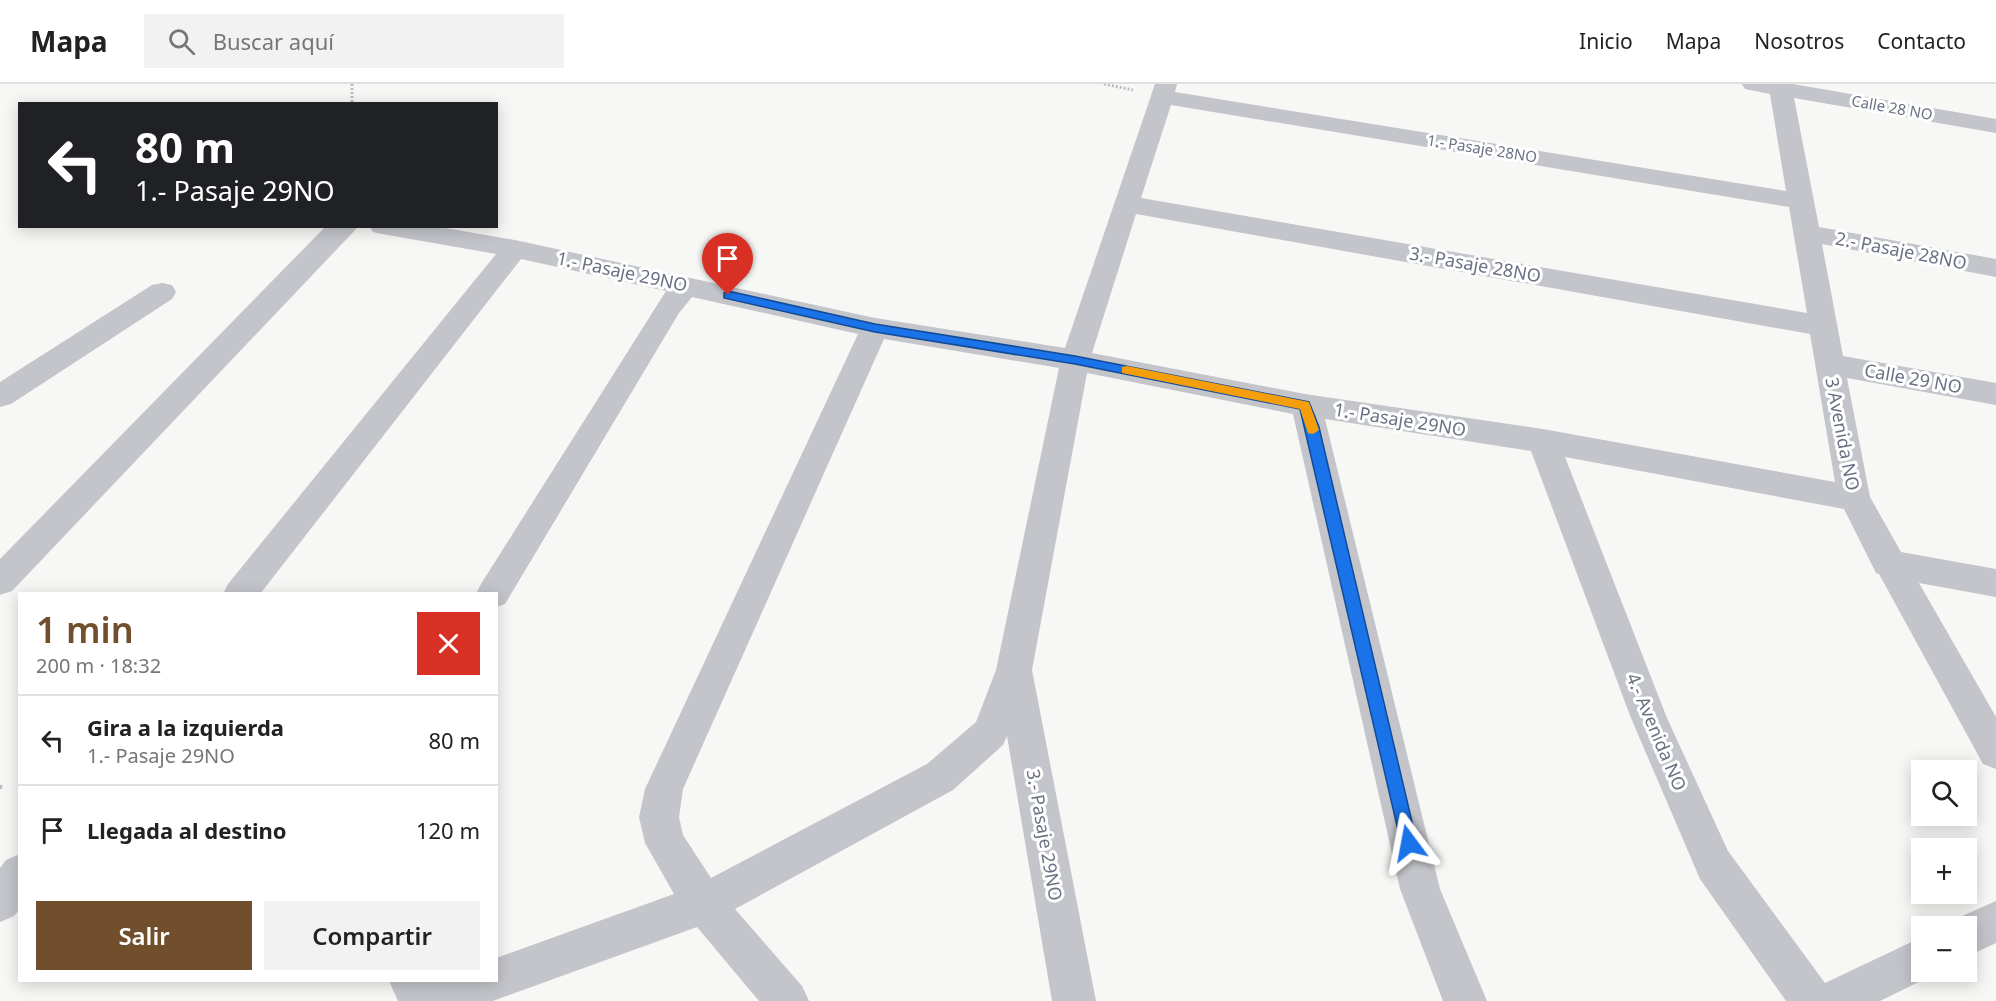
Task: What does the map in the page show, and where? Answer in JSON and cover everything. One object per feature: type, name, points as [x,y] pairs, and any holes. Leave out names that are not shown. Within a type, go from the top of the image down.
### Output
[{"type":"street","name":"Calle 28 NO","points":[[1771,86],[1996,126]]},
{"type":"street","name":"3 Avenida NO","points":[[1771,86],[1800,201],[1854,498],[1888,563],[1996,752]]},
{"type":"street","name":"1.- Pasaje 28NO","points":[[1165,91],[1800,201]]},
{"type":"street","points":[[498,978],[704,904],[940,777],[990,733],[1014,670],[1075,360],[1165,91]]},
{"type":"street","name":"3.- Pasaje 28NO","points":[[1127,204],[1823,326]]},
{"type":"street","points":[[0,581],[342,228]]},
{"type":"street","name":"1.- Pasaje 29NO","points":[[394,228],[515,249],[875,328],[1075,360],[1305,405],[1543,441],[1854,498]]},
{"type":"street","name":"2.- Pasaje 28NO","points":[[1806,233],[1996,268]]},
{"type":"street","points":[[242,592],[515,249]]},
{"type":"street","points":[[494,592],[669,307],[686,286]]},
{"type":"street","points":[[0,396],[162,292]]},
{"type":"street","points":[[787,1001],[704,904],[665,843],[659,817],[664,789],[875,328]]},
{"type":"street","name":"Calle 29 NO","points":[[1830,364],[1996,394]]},
{"type":"street","points":[[1305,405],[1420,889],[1465,1001]]},
{"type":"street","name":"4.- Avenida NO","points":[[1543,441],[1649,718],[1713,865],[1812,1001]]},
{"type":"street","points":[[1888,563],[1996,583]]},
{"type":"street","name":"3.- Pasaje 29NO","points":[[1014,670],[1074,1001]]},
{"type":"street","points":[[0,902],[18,877]]},
{"type":"street","points":[[1977,931],[1996,922]]},
{"type":"street","points":[[1834,1001],[1911,963]]},
{"type":"street","points":[[411,982],[424,1001]]},
{"type":"street","points":[[435,1001],[487,982]]},
{"type":"path","points":[[352,84],[352,102]]},
{"type":"path","points":[[0,785],[0,792]]},
{"type":"slow traffic","points":[[1127,370],[1305,405],[1313,430]]},
{"type":"route","points":[[728,295],[875,328],[1075,360],[1305,405],[1409,843]]}]
